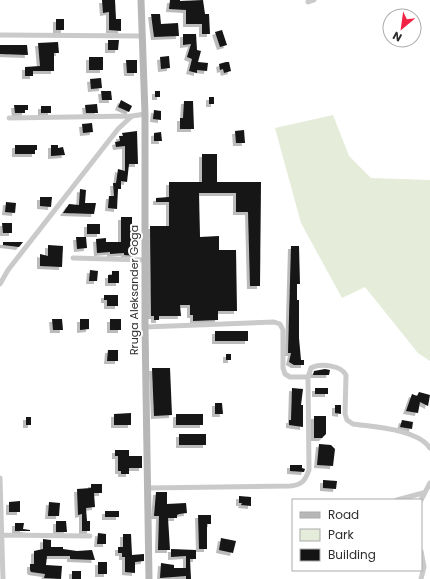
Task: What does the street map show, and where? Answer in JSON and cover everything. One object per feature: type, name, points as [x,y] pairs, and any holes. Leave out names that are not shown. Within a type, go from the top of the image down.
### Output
[{"type":"main road","name":"Rruga Aleksander Goga","points":[[141,0],[143,36],[145,327],[149,579]]},
{"type":"street","points":[[308,2],[314,0]]},
{"type":"street","points":[[0,35],[143,36]]},
{"type":"street","points":[[9,118],[132,116],[144,114]]},
{"type":"street","points":[[0,284],[8,270],[118,129],[132,116]]},
{"type":"street","points":[[73,258],[145,260]]},
{"type":"street","points":[[145,327],[274,322],[280,324],[283,330],[283,368],[285,374],[290,377],[308,377]]},
{"type":"street","points":[[148,488],[298,485],[306,480],[309,470],[308,377],[310,368],[315,365],[343,370],[346,375],[345,414],[347,420],[352,424],[416,436],[430,448]]},
{"type":"street","points":[[0,478],[3,579]]},
{"type":"street","points":[[421,499],[423,493],[430,483]]},
{"type":"street","points":[[401,499],[423,493]]},
{"type":"street","points":[[1,535],[90,536]]},
{"type":"street","points":[[421,579],[424,567],[422,556]]},
{"type":"green space","points":[[333,115],[349,156],[371,178],[430,180],[430,361],[418,353],[365,287],[342,298],[301,223],[275,128]]},
{"type":"building","points":[[102,0],[115,0],[116,19],[121,19],[121,31],[109,30],[109,12],[103,13]]},
{"type":"building","points":[[170,0],[203,0],[205,14],[209,14],[210,34],[202,34],[202,24],[186,24],[186,10],[169,9]]},
{"type":"building","points":[[151,14],[160,14],[161,24],[178,23],[179,36],[154,37]]},
{"type":"building","points":[[56,19],[64,19],[64,30],[56,30]]},
{"type":"building","points":[[222,30],[227,45],[220,47],[215,32]]},
{"type":"building","points":[[183,34],[196,34],[197,50],[201,51],[198,62],[208,63],[207,71],[197,70],[197,73],[189,71],[192,59],[187,57],[191,44],[183,45]]},
{"type":"building","points":[[108,40],[119,40],[118,50],[108,50]]},
{"type":"building","points":[[58,42],[59,53],[54,53],[54,71],[33,71],[33,76],[25,76],[25,67],[40,66],[38,43]]},
{"type":"building","points":[[0,45],[27,45],[28,55],[0,54]]},
{"type":"building","points":[[169,56],[170,68],[161,69],[160,57]]},
{"type":"building","points":[[89,57],[103,57],[103,70],[89,70]]},
{"type":"building","points":[[126,60],[137,60],[137,73],[127,73]]},
{"type":"building","points":[[229,62],[231,71],[224,73],[223,69],[220,70],[219,64]]},
{"type":"building","points":[[101,78],[102,88],[91,89],[90,79]]},
{"type":"building","points":[[101,91],[111,91],[112,100],[102,100]]},
{"type":"building","points":[[155,91],[160,91],[160,97],[155,97]]},
{"type":"building","points":[[209,97],[214,97],[214,104],[209,104]]},
{"type":"building","points":[[121,100],[132,106],[129,112],[118,107]]},
{"type":"building","points":[[184,101],[193,101],[194,129],[180,129],[180,118],[183,118]]},
{"type":"building","points":[[97,104],[98,113],[86,113],[85,105]]},
{"type":"building","points":[[14,105],[28,105],[28,110],[25,110],[25,113],[15,113]]},
{"type":"building","points":[[41,106],[51,106],[51,113],[41,113]]},
{"type":"building","points":[[154,110],[161,111],[161,120],[153,119]]},
{"type":"building","points":[[92,123],[93,132],[83,133],[82,124]]},
{"type":"building","points":[[244,130],[245,143],[236,143],[235,131]]},
{"type":"building","points":[[137,131],[138,164],[129,164],[127,182],[121,181],[121,189],[118,189],[117,209],[108,208],[109,196],[114,196],[113,183],[116,183],[118,169],[125,171],[125,146],[116,147],[115,142],[120,141],[119,136],[123,136],[122,133]]},
{"type":"building","points":[[161,132],[162,141],[154,141],[154,133]]},
{"type":"building","points":[[15,145],[37,145],[37,150],[35,150],[35,154],[15,154]]},
{"type":"building","points":[[51,145],[58,145],[58,148],[63,147],[65,155],[51,156]]},
{"type":"building","points":[[202,154],[217,154],[217,182],[261,182],[260,286],[250,286],[248,212],[236,212],[236,193],[199,193],[200,237],[219,236],[219,250],[236,250],[237,311],[218,311],[218,320],[193,321],[193,315],[190,315],[190,305],[180,305],[181,316],[159,316],[159,320],[154,320],[154,316],[151,316],[150,226],[169,226],[169,202],[156,202],[156,198],[169,197],[169,182],[202,182]]},
{"type":"building","points":[[80,189],[86,190],[85,203],[96,203],[94,214],[63,213],[69,204],[79,205]]},
{"type":"building","points":[[40,197],[52,197],[51,207],[40,206]]},
{"type":"building","points":[[6,202],[16,203],[15,213],[5,212]]},
{"type":"building","points":[[121,217],[132,217],[132,230],[134,230],[134,240],[136,240],[137,256],[124,255],[124,253],[97,253],[96,239],[106,238],[106,242],[121,242]]},
{"type":"building","points":[[2,223],[12,223],[12,233],[3,233]]},
{"type":"building","points":[[87,224],[100,224],[100,234],[87,234]]},
{"type":"building","points":[[76,237],[86,237],[87,248],[77,249]]},
{"type":"building","points":[[3,242],[23,242],[19,247],[3,245]]},
{"type":"building","points":[[48,245],[63,246],[62,267],[40,266],[40,254],[48,256]]},
{"type":"building","points":[[291,246],[299,246],[300,284],[297,284],[297,300],[299,300],[299,338],[301,360],[304,360],[304,365],[294,365],[289,362],[291,353],[288,353]]},
{"type":"building","points":[[90,270],[98,271],[97,281],[89,281]]},
{"type":"building","points":[[112,271],[119,271],[119,283],[108,283],[108,275],[112,275]]},
{"type":"building","points":[[104,295],[118,295],[118,306],[107,306],[107,300],[104,300]]},
{"type":"building","points":[[52,319],[62,319],[63,330],[53,330]]},
{"type":"building","points":[[80,319],[89,319],[89,329],[80,330]]},
{"type":"building","points":[[110,319],[121,319],[121,330],[110,330]]},
{"type":"building","points":[[215,331],[248,331],[248,341],[215,341]]},
{"type":"building","points":[[108,350],[118,350],[118,361],[107,361]]},
{"type":"building","points":[[226,354],[231,354],[231,360],[226,360]]},
{"type":"building","points":[[152,368],[170,368],[172,415],[154,416]]},
{"type":"building","points":[[325,369],[330,370],[329,375],[313,375],[314,371]]},
{"type":"building","points":[[292,388],[303,389],[301,405],[303,405],[303,427],[289,425],[289,420],[291,420]]},
{"type":"building","points":[[315,388],[328,388],[328,394],[315,394]]},
{"type":"building","points":[[419,392],[430,395],[428,406],[420,402],[418,413],[406,411],[412,394],[417,396]]},
{"type":"building","points":[[215,403],[222,403],[223,414],[215,414]]},
{"type":"building","points":[[335,405],[341,405],[341,414],[335,413]]},
{"type":"building","points":[[131,413],[131,425],[114,425],[114,414]]},
{"type":"building","points":[[176,414],[203,414],[203,425],[176,425]]},
{"type":"building","points":[[314,416],[326,416],[326,434],[322,438],[314,438]]},
{"type":"building","points":[[26,417],[31,417],[31,425],[26,425]]},
{"type":"building","points":[[402,420],[413,422],[412,429],[400,427]]},
{"type":"building","points":[[179,434],[206,434],[206,445],[179,445]]},
{"type":"building","points":[[319,444],[331,445],[335,449],[333,466],[317,465]]},
{"type":"building","points":[[115,450],[129,450],[129,456],[142,456],[142,468],[129,468],[129,474],[121,474],[121,471],[118,471],[118,456],[115,456]]},
{"type":"building","points":[[290,465],[302,465],[302,468],[305,469],[304,472],[290,471]]},
{"type":"building","points":[[323,480],[337,481],[336,489],[323,488]]},
{"type":"building","points":[[91,484],[102,484],[102,493],[94,493],[95,507],[86,508],[87,521],[90,521],[90,531],[82,531],[82,514],[78,515],[77,489],[91,488]]},
{"type":"building","points":[[156,492],[167,492],[167,504],[186,503],[187,513],[177,515],[177,518],[168,518],[170,550],[158,550],[159,516],[154,516]]},
{"type":"building","points":[[239,496],[251,497],[251,506],[241,505],[242,503],[239,503]]},
{"type":"building","points":[[20,501],[20,512],[9,512],[9,502]]},
{"type":"building","points":[[49,502],[60,503],[59,516],[48,516]]},
{"type":"building","points":[[105,511],[119,511],[119,517],[105,517]]},
{"type":"building","points":[[198,515],[211,515],[211,524],[207,524],[207,549],[199,549]]},
{"type":"building","points":[[56,521],[66,521],[67,532],[56,532]]},
{"type":"building","points":[[15,523],[24,523],[23,529],[30,531],[15,531]]},
{"type":"building","points":[[98,533],[106,534],[106,544],[97,544]]},
{"type":"building","points":[[123,534],[131,534],[132,555],[144,554],[144,561],[135,562],[135,573],[125,572],[125,557],[122,557],[122,553],[118,553],[118,547],[123,547]]},
{"type":"building","points":[[221,538],[236,541],[233,553],[219,550]]},
{"type":"building","points":[[43,539],[51,540],[51,547],[63,547],[63,549],[77,551],[92,550],[95,560],[70,559],[70,556],[47,556],[46,565],[62,566],[61,579],[44,578],[45,574],[31,572],[30,570],[30,564],[34,564],[34,551],[43,549]]},
{"type":"building","points":[[171,549],[196,550],[196,559],[190,559],[191,579],[186,579],[186,576],[160,578],[161,563],[174,565],[174,568],[186,568],[186,556],[171,557]]},
{"type":"building","points":[[98,562],[107,562],[107,574],[98,574]]},
{"type":"building","points":[[72,571],[81,571],[81,579],[72,579]]}]
